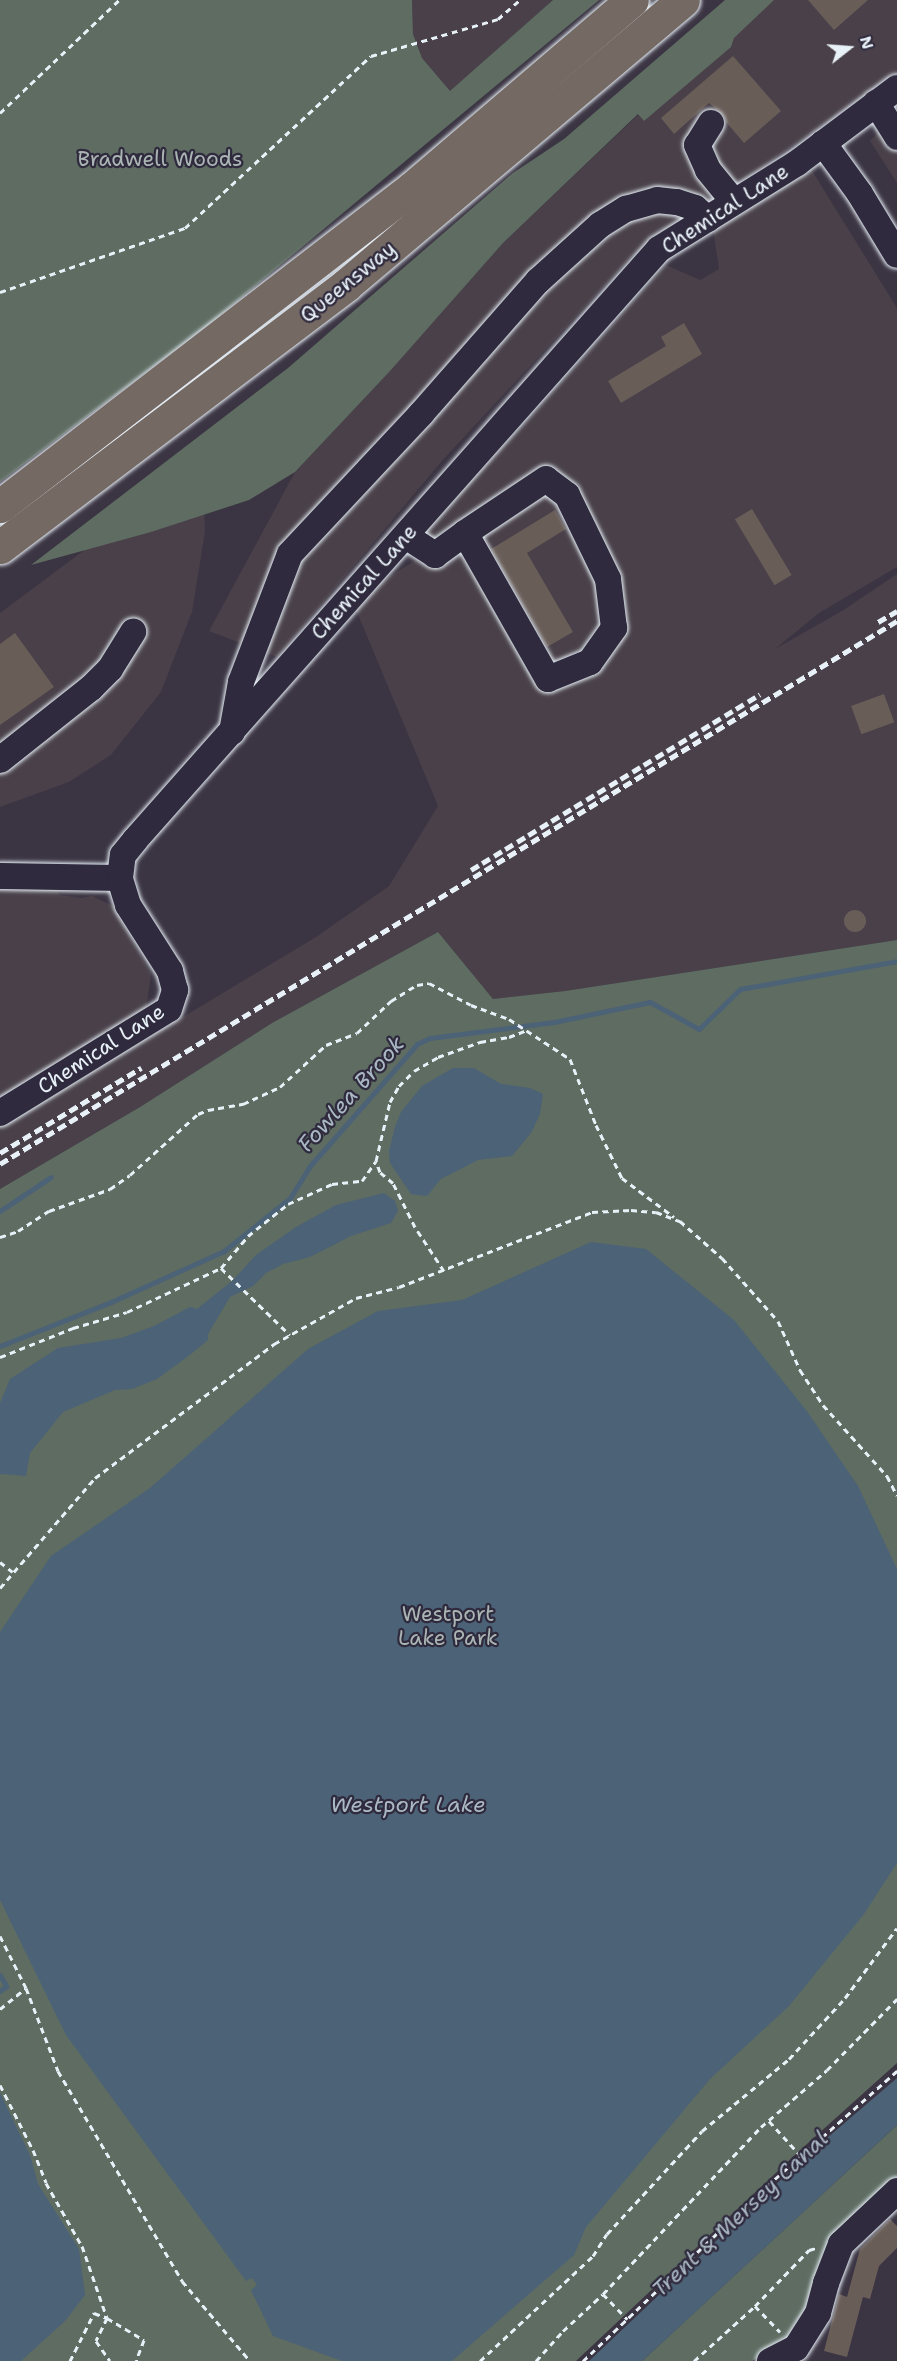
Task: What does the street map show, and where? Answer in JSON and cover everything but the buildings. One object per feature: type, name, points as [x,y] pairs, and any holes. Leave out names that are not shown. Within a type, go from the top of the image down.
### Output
[{"type":"highway","name":"Queensway","points":[[0,506],[412,188],[632,0]]},
{"type":"highway","name":"Queensway","points":[[0,547],[346,285],[474,180],[683,0]]},
{"type":"highway","points":[[474,180],[625,72],[705,0]]},
{"type":"street","name":"Chemical Lane","points":[[0,1113],[169,1009],[175,990],[170,971],[128,905],[120,878],[123,855],[659,249],[823,143],[897,88]]},
{"type":"street","points":[[876,103],[897,137]]},
{"type":"street","points":[[711,123],[697,145],[708,170],[734,202]]},
{"type":"street","points":[[823,143],[860,194],[897,255]]},
{"type":"street","points":[[232,732],[241,682],[290,554],[421,414],[538,281],[600,225],[626,209],[657,200],[677,202],[695,208],[708,219]]},
{"type":"street","points":[[405,536],[435,555],[465,533],[546,479],[567,495],[608,579],[614,628],[590,663],[548,679],[465,533]]},
{"type":"street","points":[[0,760],[92,688],[110,669],[133,632]]},
{"type":"street","points":[[0,876],[120,878]]},
{"type":"street","points":[[770,2361],[803,2355],[826,2283],[842,2244],[897,2191]]},
{"type":"path","points":[[0,112],[119,0]]},
{"type":"path","points":[[0,292],[185,228],[371,56],[498,19],[520,0]]},
{"type":"path","points":[[0,1237],[18,1231],[49,1211],[110,1189],[130,1175],[198,1114],[243,1104],[280,1087],[326,1045],[357,1033],[391,1001],[417,985],[429,983],[471,1005],[509,1019],[570,1059],[596,1125],[622,1178],[680,1221],[722,1258],[778,1322],[800,1370],[823,1405],[887,1476],[897,1496]]},
{"type":"path","points":[[0,1357],[73,1328],[127,1312],[221,1269],[248,1236],[288,1204],[332,1184],[362,1181],[376,1161],[390,1102],[399,1086],[414,1071],[438,1057],[480,1042],[509,1037],[528,1030]]},
{"type":"path","points":[[376,1161],[380,1172],[393,1183],[415,1227],[444,1271]]},
{"type":"path","points":[[0,1588],[95,1478],[290,1335],[356,1298],[399,1287],[444,1271],[592,1212],[631,1210],[656,1212],[680,1221]]},
{"type":"path","points":[[221,1269],[290,1335]]},
{"type":"path","points":[[0,1562],[13,1572]]},
{"type":"path","points":[[480,2361],[593,2256],[607,2234],[702,2131],[789,2059],[845,1998],[897,1929]]},
{"type":"path","points":[[0,1936],[26,1988],[58,2071],[182,2281],[250,2361]]},
{"type":"path","points":[[0,2009],[26,1988]]},
{"type":"path","points":[[536,2361],[769,2121],[827,2070],[897,1999]]},
{"type":"path","points":[[583,2361],[801,2156],[897,2071]]},
{"type":"path","points":[[0,2085],[33,2150],[46,2183],[82,2246],[107,2318],[96,2340],[110,2361]]},
{"type":"path","points":[[769,2121],[801,2156]]},
{"type":"path","points":[[694,2361],[755,2306],[809,2250],[842,2244]]},
{"type":"path","points":[[603,2294],[627,2320]]},
{"type":"path","points":[[755,2306],[803,2355]]},
{"type":"path","points":[[70,2361],[94,2313],[144,2340],[136,2361]]},
{"type":"shaded area","points":[[412,0],[553,0],[450,92],[422,58],[413,34]]},
{"type":"shaded area","points":[[774,0],[897,0],[897,74],[630,258],[442,461],[277,657],[209,631],[295,472],[391,370],[503,243],[639,114],[643,120]]},
{"type":"shaded area","points":[[897,113],[897,183],[870,141]]},
{"type":"shaded area","points":[[811,169],[897,308],[897,567],[819,613],[775,649],[842,611],[897,574],[897,940],[565,991],[493,999],[438,932],[272,1023],[140,1107],[0,1189],[0,1127],[316,937],[389,886],[438,806],[354,605],[373,587],[424,555],[422,534],[537,410],[666,265],[700,280],[719,269],[713,230]]},
{"type":"shaded area","points":[[185,475],[204,502],[205,532],[192,612],[161,692],[111,755],[69,782],[0,807],[0,613]]},
{"type":"shaded area","points":[[0,884],[54,886],[60,895],[81,898],[92,896],[113,906],[151,974],[146,1011],[0,1103]]},
{"type":"green space","name":"Bradwell Woods","points":[[0,0],[412,0],[413,34],[422,58],[450,91],[553,0],[599,0],[206,327],[0,482]]},
{"type":"green space","points":[[725,0],[774,0],[734,38],[731,47],[644,121],[638,114],[503,243],[391,370],[295,472],[249,500],[151,532],[31,565],[288,368],[513,173],[564,139]]},
{"type":"green space","name":"Westport Lake","points":[[438,932],[493,999],[565,991],[897,940],[897,2063],[798,2152],[576,2361],[0,2361],[0,1189],[140,1107],[272,1023]]},
{"type":"green space","points":[[897,2125],[897,2183],[790,2339],[752,2361],[642,2361]]},
{"type":"water","points":[[453,1068],[474,1068],[501,1084],[530,1088],[543,1094],[540,1114],[531,1133],[512,1156],[478,1160],[441,1179],[427,1196],[411,1194],[390,1163],[389,1151],[395,1127],[401,1112],[422,1086]]},
{"type":"water","points":[[384,1193],[395,1201],[398,1211],[391,1223],[351,1236],[310,1257],[283,1264],[266,1273],[253,1286],[230,1297],[208,1334],[208,1340],[191,1354],[157,1379],[132,1389],[115,1390],[63,1412],[30,1453],[26,1476],[0,1474],[0,1403],[10,1379],[58,1348],[121,1338],[154,1326],[190,1307],[197,1309],[232,1281],[256,1255],[296,1227],[336,1205]]},
{"type":"water","name":"Westport Lake","points":[[591,1242],[646,1249],[734,1320],[806,1410],[858,1486],[897,1569],[897,1863],[864,1914],[789,2006],[710,2079],[586,2227],[574,2255],[452,2361],[342,2361],[273,2336],[251,2290],[257,2285],[252,2278],[246,2281],[66,2035],[0,1900],[0,1632],[51,1556],[150,1488],[308,1349],[378,1311],[462,1300]]},
{"type":"water","points":[[897,2078],[897,2125],[690,2317],[642,2361],[589,2361],[806,2156]]},
{"type":"water","points":[[0,2093],[30,2155],[38,2184],[79,2249],[85,2295],[65,2321],[21,2361],[0,2361]]},
{"type":"waterway","name":"Fowlea Brook","points":[[0,1346],[111,1302],[224,1251],[290,1198],[309,1167],[417,1044],[430,1038],[554,1022],[650,1002],[699,1029],[740,989],[897,961]]},
{"type":"waterway","points":[[0,1211],[51,1177]]},
{"type":"waterway","points":[[0,1975],[6,1986],[0,1991]]},
{"type":"railway","points":[[878,622],[897,611]]},
{"type":"railway","points":[[0,1164],[897,621]]},
{"type":"railway","points":[[471,870],[760,694]]},
{"type":"railway","points":[[0,1153],[141,1068]]},
{"type":"park label","name":"Westport Lake Park","points":[[448,1626]]},
{"type":"water label","name":"Trent & Mersey Canal","points":[[740,2214]]}]
